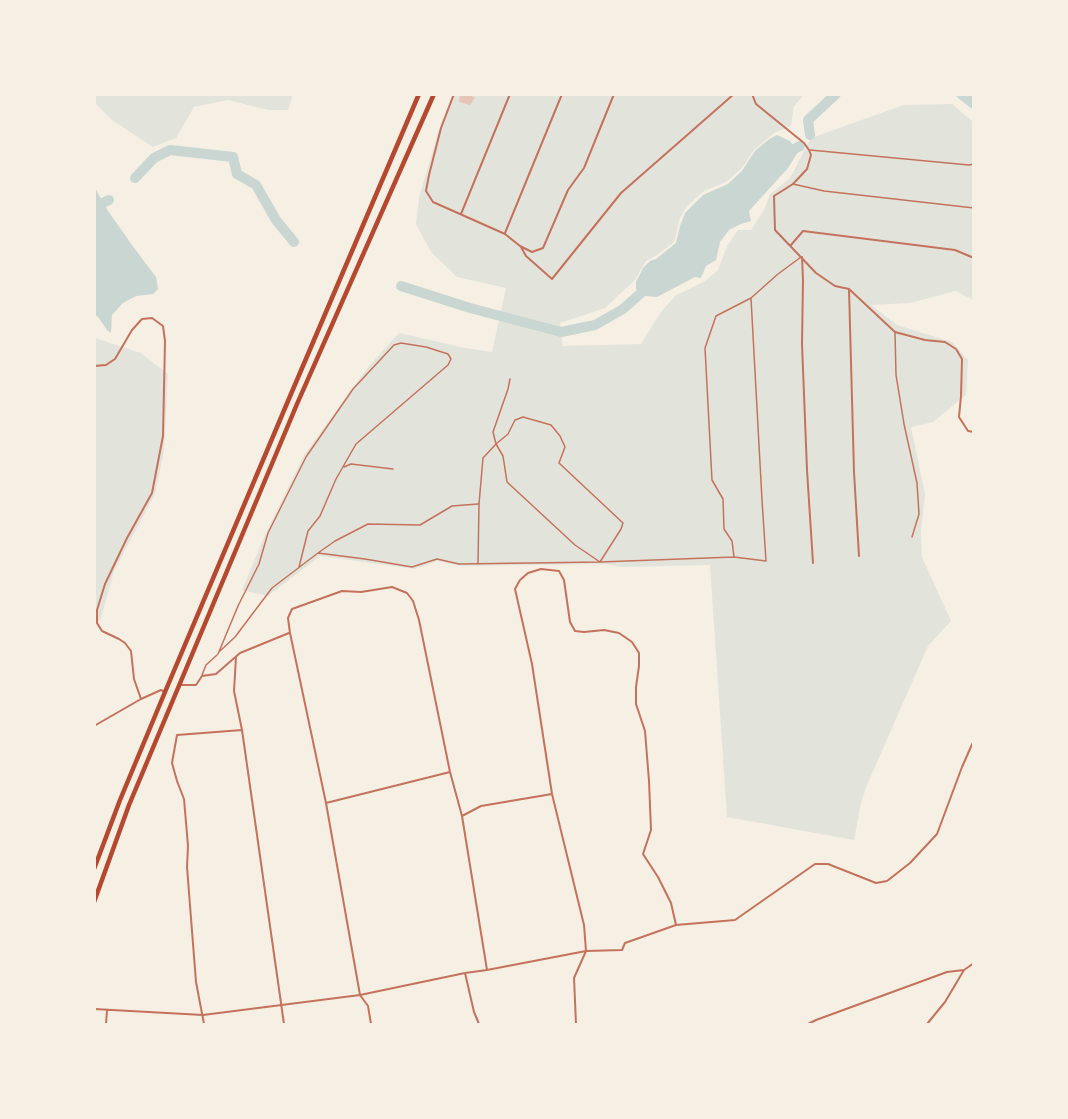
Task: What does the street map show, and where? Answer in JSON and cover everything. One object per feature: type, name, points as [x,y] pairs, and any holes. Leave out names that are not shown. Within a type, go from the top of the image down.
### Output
[{"type":"highway","points":[[414,94],[415,105]]},
{"type":"highway","points":[[94,869],[163,691],[169,683],[419,94]]},
{"type":"highway","points":[[94,902],[129,805],[302,394],[434,94]]},
{"type":"street","points":[[454,94],[441,128],[426,191],[433,202],[505,234],[532,252],[543,248],[568,190],[584,168],[614,94]]},
{"type":"street","points":[[461,214],[510,94]]},
{"type":"street","points":[[505,234],[562,94]]},
{"type":"street","points":[[520,246],[525,256],[552,279],[621,193],[734,94]]},
{"type":"street","points":[[752,94],[756,104],[804,143],[811,155],[807,169],[792,184],[774,196],[775,230],[816,273],[835,285],[849,289],[895,332],[925,340],[945,342],[956,349],[962,359],[959,417],[968,431],[974,432]]},
{"type":"street","points":[[791,245],[803,231],[955,250],[974,258]]},
{"type":"street","points":[[802,257],[804,280],[802,344],[813,563]]},
{"type":"street","points":[[849,289],[854,472],[859,556]]},
{"type":"street","points":[[94,366],[106,365],[115,359],[132,330],[142,319],[152,318],[163,326],[165,341],[163,435],[152,493],[105,584],[97,610],[97,623],[102,631],[119,639],[131,651],[141,699]]},
{"type":"street","points":[[576,1024],[574,978],[586,951],[584,925],[552,794],[532,664],[515,589],[528,573],[541,570],[559,571],[564,580],[570,622],[575,631],[604,630],[619,633],[632,642],[639,653],[636,704],[645,731],[650,781],[651,830],[643,854],[671,903],[676,924]]},
{"type":"street","points":[[371,1024],[368,1006],[360,994],[326,803],[290,633],[288,618],[292,609],[342,591],[361,592],[392,587],[407,593],[413,600],[450,772],[462,816],[487,970]]},
{"type":"street","points":[[180,685],[196,685],[202,675],[216,674],[240,653],[290,633]]},
{"type":"street","points":[[236,657],[234,691],[242,730],[284,1024]]},
{"type":"street","points":[[94,726],[141,699],[163,691]]},
{"type":"street","points":[[204,1024],[196,982],[184,799],[172,763],[177,735],[242,730]]},
{"type":"street","points":[[94,1009],[203,1015],[360,994],[586,951],[622,950],[625,943],[676,924],[735,920],[814,864],[828,864],[876,883],[887,881],[910,863],[937,834],[974,741]]},
{"type":"street","points":[[326,803],[450,772]]},
{"type":"street","points":[[462,816],[481,806],[552,794]]},
{"type":"street","points":[[927,1024],[945,1002],[964,970],[974,963]]},
{"type":"street","points":[[808,1024],[947,972],[964,970]]},
{"type":"street","points":[[465,973],[479,1024]]},
{"type":"street","points":[[106,1024],[107,1010]]},
{"type":"lane","points":[[809,150],[974,164]]},
{"type":"lane","points":[[792,184],[824,191],[974,208]]},
{"type":"lane","points":[[734,557],[732,541],[724,529],[723,499],[712,480],[705,348],[716,316],[751,298],[802,257]]},
{"type":"lane","points":[[318,553],[412,567],[437,559],[459,564],[734,557],[766,561],[751,298]]},
{"type":"lane","points":[[895,332],[896,375],[917,483],[919,514],[912,537]]},
{"type":"lane","points":[[218,654],[259,564],[268,533],[306,457],[353,389],[394,345],[401,343],[426,347],[448,354],[451,359],[447,365],[356,444],[320,516],[308,531],[299,567]]},
{"type":"lane","points":[[510,379],[493,432],[496,444],[503,456],[507,482],[575,545],[600,562]]},
{"type":"lane","points":[[478,564],[479,504],[483,458],[508,434],[515,420],[523,417],[551,425],[565,447],[559,463],[623,523],[600,562]]},
{"type":"lane","points":[[343,467],[351,464],[393,469]]},
{"type":"lane","points":[[202,675],[206,665],[235,637],[272,588],[335,541],[368,524],[420,525],[452,506],[479,504]]},
{"type":"shaded area","points":[[94,95],[293,95],[288,110],[268,110],[228,100],[194,107],[176,138],[153,147],[112,120],[95,103]]},
{"type":"shaded area","points":[[452,95],[804,95],[794,106],[791,126],[774,133],[754,150],[742,168],[726,182],[704,191],[687,206],[680,218],[674,242],[646,261],[635,280],[605,308],[560,323],[563,346],[641,344],[661,312],[675,296],[705,281],[718,270],[727,246],[738,230],[751,230],[764,210],[770,194],[790,178],[811,138],[904,105],[952,104],[973,122],[973,300],[956,291],[910,303],[871,305],[897,325],[952,342],[968,360],[966,395],[933,422],[911,427],[925,494],[921,532],[922,557],[951,621],[928,646],[867,785],[854,840],[727,817],[710,565],[461,566],[437,561],[415,569],[320,556],[268,596],[242,590],[265,535],[304,455],[369,366],[399,333],[492,352],[506,288],[457,277],[431,252],[416,224],[419,198],[439,129]]},
{"type":"shaded area","points":[[777,135],[790,141],[798,152],[788,168],[749,211],[751,221],[729,230],[720,242],[716,260],[706,266],[701,278],[695,277],[657,297],[645,296],[636,289],[636,282],[643,268],[676,243],[685,213],[703,195],[728,184],[742,171],[755,151]]},
{"type":"shaded area","points":[[95,188],[108,211],[156,277],[158,289],[153,294],[136,296],[123,303],[112,315],[111,333],[95,315]]},
{"type":"shaded area","points":[[95,338],[141,353],[168,374],[164,451],[155,494],[114,571],[101,618],[95,626]]},
{"type":"building","points":[[460,94],[468,94],[475,98],[470,105],[459,102]]},
{"type":"waterway","points":[[810,135],[808,120],[836,94]]},
{"type":"waterway","points":[[961,94],[974,104]]},
{"type":"waterway","points":[[782,155],[800,146]]},
{"type":"waterway","points":[[135,178],[154,158],[170,150],[233,157],[237,174],[256,185],[276,220],[294,242]]},
{"type":"waterway","points":[[94,212],[109,200]]},
{"type":"waterway","points":[[401,286],[470,308],[561,332],[595,325],[623,309],[650,285]]}]
